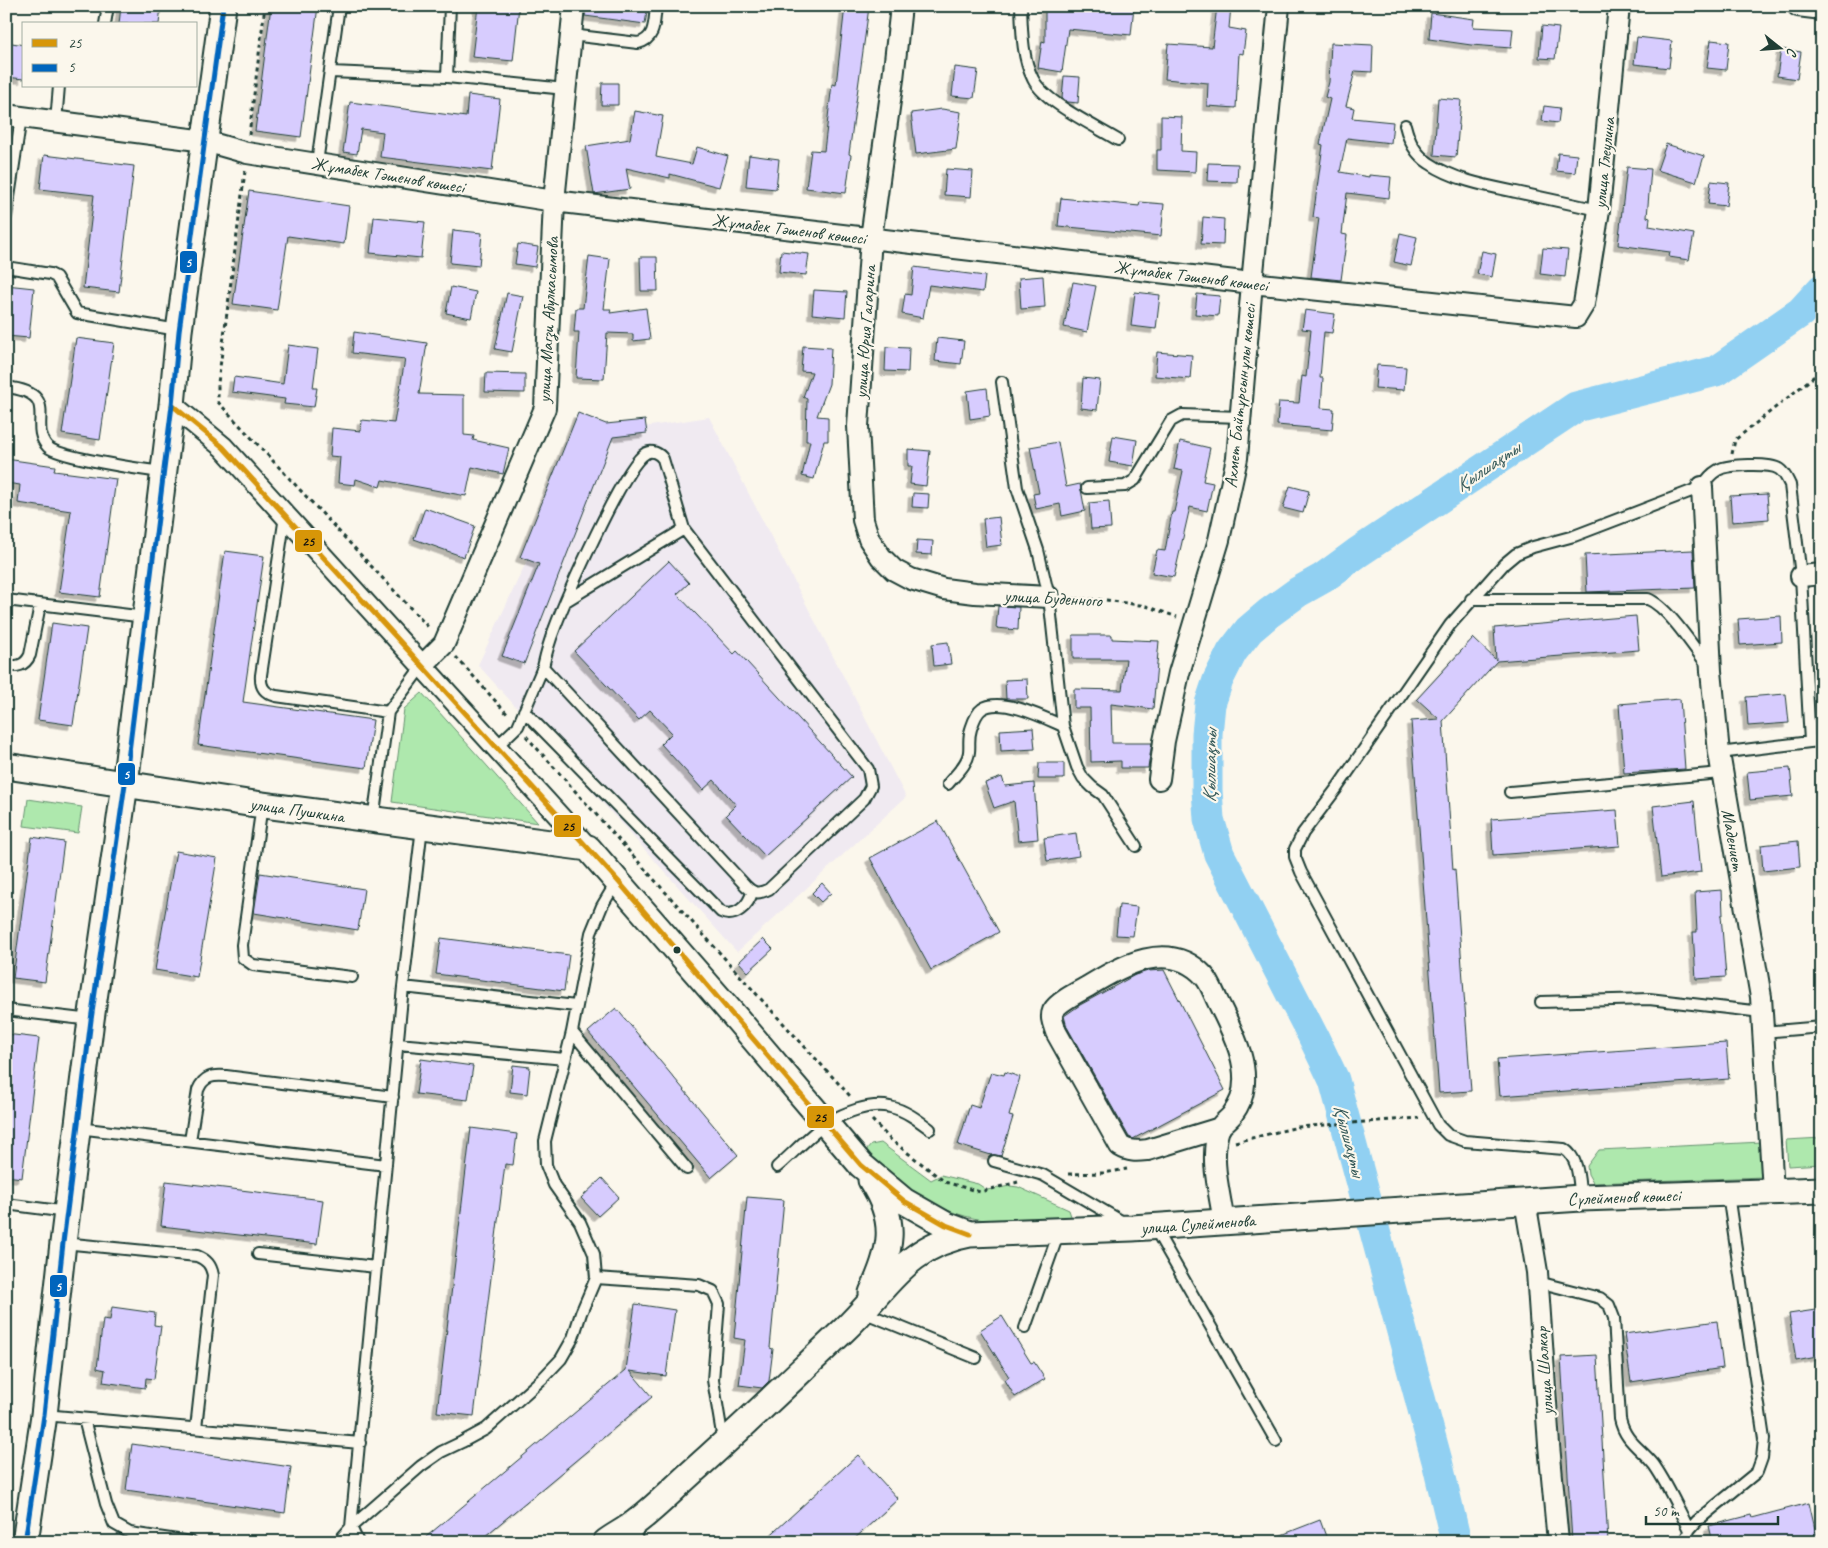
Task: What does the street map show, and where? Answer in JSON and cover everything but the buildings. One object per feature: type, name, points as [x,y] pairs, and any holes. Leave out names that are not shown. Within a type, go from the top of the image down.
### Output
[{"type":"street","points":[[25,1542],[44,1415],[63,1243],[125,784],[172,405],[179,331],[222,6]]},
{"type":"street","name":"улица Магзи Абулкасымова","points":[[422,666],[444,644],[545,408],[554,201],[574,6]]},
{"type":"street","name":"улица Юрия Гагарина","points":[[901,6],[871,238],[858,426],[863,520],[869,539],[881,557],[894,570],[910,579]]},
{"type":"street","name":"Ахмет Байтұрсынұлы көшесі","points":[[1159,779],[1164,741],[1177,681],[1219,540],[1237,458],[1279,6]]},
{"type":"street","name":"улица Тлеулина","points":[[1576,317],[1584,304],[1599,210],[1619,6]]},
{"type":"street","points":[[1798,6],[1822,8]]},
{"type":"street","name":"Жұмабек Тәшенов көшесі","points":[[14,116],[205,141],[247,153],[554,201],[1252,283],[1576,317]]},
{"type":"street","points":[[172,405],[223,446],[618,881],[861,1165],[876,1188],[885,1207],[890,1235],[881,1272],[863,1312]]},
{"type":"street","name":"Мадениет","points":[[1702,487],[1711,671],[1721,774],[1762,1012],[1773,1191]]},
{"type":"street","points":[[1801,576],[1822,574]]},
{"type":"street","name":"улица Буденного","points":[[910,579],[944,589],[975,593],[1049,597]]},
{"type":"street","name":"улица Пушкина","points":[[6,766],[248,803],[588,848]]},
{"type":"street","points":[[1220,1128],[1148,1150],[1127,1150],[1120,1146],[1056,1032],[1052,1020],[1052,1012],[1077,992],[1107,975],[1134,962],[1152,957],[1174,959],[1190,965],[1204,976],[1214,992],[1236,1038],[1242,1062],[1244,1084],[1241,1100],[1232,1116],[1220,1128],[1215,1167],[1224,1223]]},
{"type":"street","points":[[861,1165],[904,1201],[946,1224],[970,1234]]},
{"type":"street","name":"Сүлейменов көшесі","points":[[1426,1209],[1581,1198],[1822,1190]]},
{"type":"street","name":"улица Шалкар","points":[[1526,1202],[1538,1282],[1549,1445],[1558,1542]]},
{"type":"street","name":"улица Сулейменова","points":[[970,1234],[1224,1223],[1301,1216],[1426,1209]]},
{"type":"street","points":[[606,1542],[635,1534],[724,1444],[863,1312],[904,1264],[938,1242],[970,1234]]},
{"type":"lane","points":[[105,22],[108,6]]},
{"type":"lane","points":[[317,163],[339,6]]},
{"type":"lane","points":[[446,77],[450,6]]},
{"type":"lane","points":[[571,35],[638,44],[648,39],[654,28],[656,6]]},
{"type":"lane","points":[[1021,6],[1023,39],[1033,80],[1043,93],[1118,140]]},
{"type":"lane","points":[[331,72],[446,77],[565,89]]},
{"type":"lane","points":[[56,122],[59,88]]},
{"type":"lane","points":[[6,217],[14,116]]},
{"type":"lane","points":[[1405,125],[1408,140],[1416,152],[1428,163],[1444,171],[1478,184],[1599,210]]},
{"type":"lane","points":[[6,267],[50,274],[56,277],[77,313],[179,331]]},
{"type":"lane","points":[[1002,382],[1017,488],[1038,550],[1049,597],[1063,726],[1077,767],[1083,778],[1103,795],[1136,846]]},
{"type":"lane","points":[[6,386],[20,388],[36,397],[40,406],[41,433],[44,442],[49,448],[64,454],[163,472]]},
{"type":"lane","points":[[1087,488],[1126,486],[1135,480],[1171,421],[1182,415],[1240,417]]},
{"type":"lane","points":[[496,747],[518,726],[543,667],[547,648],[566,601],[593,541],[622,484],[645,453],[652,452],[657,453],[663,458],[684,529],[868,769],[871,786],[864,799],[768,889],[760,893],[752,892],[543,667]]},
{"type":"lane","points":[[1581,1198],[1573,1156],[1564,1149],[1465,1140],[1448,1135],[1432,1117],[1301,872],[1295,849],[1303,833],[1337,788],[1450,625],[1471,599],[1504,564],[1516,554],[1533,547],[1574,536],[1702,487],[1708,478],[1719,469],[1729,466],[1768,465],[1778,468],[1786,475],[1790,486],[1801,576],[1810,742]]},
{"type":"lane","points":[[285,516],[261,675],[260,683],[263,690],[276,696],[388,712]]},
{"type":"lane","points":[[566,601],[684,529]]},
{"type":"lane","points":[[1471,599],[1648,599],[1655,602],[1665,612],[1711,671]]},
{"type":"lane","points":[[6,600],[145,617]]},
{"type":"lane","points":[[6,666],[18,666],[28,661],[40,605]]},
{"type":"lane","points":[[373,820],[388,712],[422,666]]},
{"type":"lane","points":[[948,784],[968,757],[968,738],[978,713],[984,708],[994,706],[1013,707],[1037,714],[1063,726]]},
{"type":"lane","points":[[524,710],[721,912],[727,915],[733,914],[748,904],[752,892]]},
{"type":"lane","points":[[1719,753],[1822,741]]},
{"type":"lane","points":[[1510,792],[1721,774]]},
{"type":"lane","points":[[262,804],[242,945],[243,958],[253,965],[352,977]]},
{"type":"lane","points":[[358,1542],[351,1527],[403,986],[422,827]]},
{"type":"lane","points":[[338,1542],[351,1527],[421,1466],[442,1452],[486,1429],[542,1379],[561,1359],[573,1338],[580,1313],[596,1278],[594,1254],[580,1222],[554,1185],[546,1165],[545,1140],[572,1032],[590,933],[602,906],[618,881]]},
{"type":"lane","points":[[403,986],[576,1006]]},
{"type":"lane","points":[[1541,1002],[1650,999],[1762,1012]]},
{"type":"lane","points":[[6,1010],[92,1020]]},
{"type":"lane","points":[[1763,1032],[1822,1027]]},
{"type":"lane","points":[[572,1032],[687,1169]]},
{"type":"lane","points":[[398,1044],[565,1059]]},
{"type":"lane","points":[[190,1141],[198,1090],[207,1077],[226,1076],[393,1098]]},
{"type":"lane","points":[[777,1167],[826,1124],[861,1108],[889,1106],[910,1114],[930,1129]]},
{"type":"lane","points":[[78,1128],[386,1165]]},
{"type":"lane","points":[[994,1161],[1043,1175],[1143,1227],[1276,1441]]},
{"type":"lane","points":[[1686,1542],[1689,1530],[1697,1521],[1757,1472],[1762,1458],[1764,1439],[1728,1193]]},
{"type":"lane","points":[[6,1204],[67,1212]]},
{"type":"lane","points":[[1025,1328],[1059,1231]]},
{"type":"lane","points":[[63,1243],[197,1256],[209,1263],[213,1275],[196,1428]]},
{"type":"lane","points":[[258,1254],[376,1267]]},
{"type":"lane","points":[[596,1278],[699,1285],[713,1291],[719,1304],[713,1380],[724,1444]]},
{"type":"lane","points":[[1538,1282],[1600,1298],[1609,1305],[1614,1318],[1622,1430],[1629,1440],[1653,1464],[1673,1496],[1689,1530]]},
{"type":"lane","points":[[863,1312],[976,1358]]},
{"type":"lane","points":[[44,1415],[360,1443]]},
{"type":"lane","points":[[84,1419],[106,1504],[114,1524],[130,1534],[191,1542]]},
{"type":"path","points":[[1729,466],[1736,440],[1822,370]]},
{"type":"path","name":"улица Буденного","points":[[1049,597],[1106,600],[1146,606],[1194,623]]},
{"type":"path","points":[[1298,1127],[1432,1117]]},
{"type":"shaded area","points":[[709,417],[906,797],[737,952],[478,665],[585,436]]},
{"type":"green space","points":[[422,693],[538,823],[392,802],[404,709]]},
{"type":"green space","points":[[28,799],[82,807],[78,833],[24,826]]},
{"type":"green space","points":[[1822,1138],[1822,1164],[1788,1166],[1786,1140]]},
{"type":"green space","points":[[1762,1142],[1764,1177],[1593,1183],[1588,1174],[1587,1166],[1599,1150]]},
{"type":"green space","points":[[881,1143],[931,1180],[941,1175],[978,1184],[987,1190],[1010,1186],[1018,1187],[1069,1210],[1071,1216],[1069,1221],[993,1221],[974,1218],[939,1207],[893,1177],[866,1151],[871,1145]]},
{"type":"waterway","name":"Қылшақты","points":[[1456,1542],[1437,1461],[1334,1080],[1219,854],[1209,819],[1207,790],[1207,734],[1210,704],[1218,680],[1232,652],[1249,630],[1298,592],[1323,578],[1357,553],[1576,407],[1716,371],[1801,312],[1822,289]]},
{"type":"transit line","name":"5","points":[[25,1542],[44,1415],[91,1020],[125,784],[172,405],[179,331],[223,6]]},
{"type":"transit line","name":"25","points":[[172,405],[223,447],[618,881],[861,1165],[904,1201],[946,1225],[970,1234]]}]
